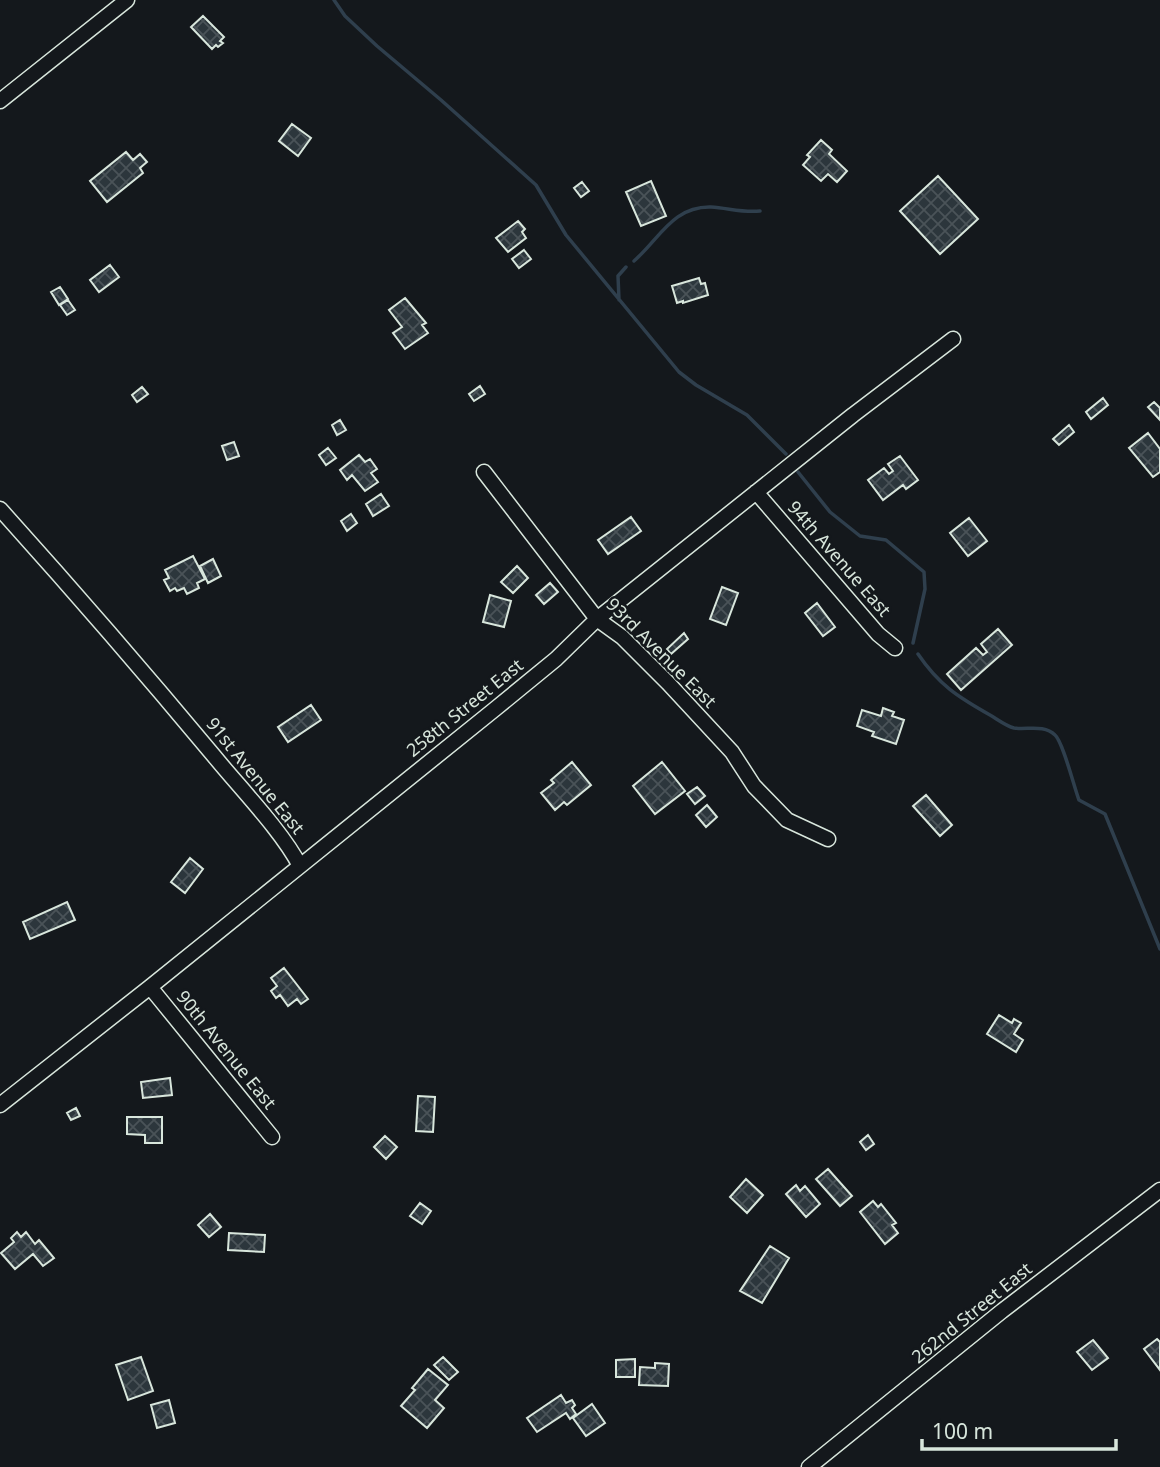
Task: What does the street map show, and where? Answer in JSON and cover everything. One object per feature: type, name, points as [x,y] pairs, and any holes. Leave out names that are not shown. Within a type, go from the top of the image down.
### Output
[{"type":"street","points":[[0,101],[127,0]]},
{"type":"street","name":"258th Street East","points":[[0,1105],[556,659],[597,619],[953,339]]},
{"type":"street","name":"93rd Avenue East","points":[[484,472],[597,619],[622,637],[668,683],[732,752],[754,786],[787,820],[828,839]]},
{"type":"street","name":"94th Avenue East","points":[[756,492],[878,634],[895,648]]},
{"type":"street","name":"91st Avenue East","points":[[0,509],[178,712],[270,824],[300,866]]},
{"type":"street","name":"90th Avenue East","points":[[150,987],[272,1137]]},
{"type":"street","name":"262nd Street East","points":[[809,1467],[1002,1311],[1160,1190]]},
{"type":"building","points":[[203,16],[224,37],[220,41],[223,43],[218,47],[216,45],[212,49],[191,27]]},
{"type":"building","points":[[292,124],[311,138],[298,156],[279,141]]},
{"type":"building","points":[[821,140],[832,150],[829,154],[847,171],[837,182],[828,174],[821,181],[803,165],[810,157],[807,155]]},
{"type":"building","points":[[126,152],[133,160],[140,154],[147,162],[140,168],[143,173],[107,202],[90,181]]},
{"type":"building","points":[[938,176],[978,219],[940,254],[900,211]]},
{"type":"building","points":[[651,181],[666,216],[641,226],[626,192]]},
{"type":"building","points":[[582,182],[589,191],[581,197],[574,188]]},
{"type":"building","points":[[518,221],[525,229],[522,232],[526,238],[508,252],[496,238]]},
{"type":"building","points":[[524,250],[531,259],[519,268],[512,259]]},
{"type":"building","points":[[110,265],[119,277],[99,292],[90,280]]},
{"type":"building","points":[[699,278],[701,284],[705,283],[708,295],[677,303],[672,286]]},
{"type":"building","points":[[60,287],[68,299],[59,305],[51,292]]},
{"type":"building","points":[[405,298],[426,323],[422,325],[428,333],[405,349],[393,333],[402,327],[389,310]]},
{"type":"building","points":[[68,300],[75,310],[67,315],[60,305]]},
{"type":"building","points":[[480,386],[485,394],[474,401],[469,394]]},
{"type":"building","points":[[142,387],[148,394],[137,402],[132,395]]},
{"type":"building","points":[[1103,398],[1108,405],[1091,419],[1086,412]]},
{"type":"building","points":[[1154,402],[1160,408],[1160,420],[1148,407]]},
{"type":"building","points":[[340,420],[346,430],[337,435],[332,425]]},
{"type":"building","points":[[1069,425],[1074,432],[1059,445],[1053,439]]},
{"type":"building","points":[[1148,433],[1160,449],[1160,472],[1153,477],[1129,448]]},
{"type":"building","points":[[234,442],[239,456],[227,460],[222,446]]},
{"type":"building","points":[[328,448],[336,458],[326,465],[319,455]]},
{"type":"building","points":[[359,455],[365,462],[370,459],[377,469],[371,473],[378,482],[365,491],[352,475],[347,480],[340,470]]},
{"type":"building","points":[[900,456],[918,480],[906,489],[903,485],[883,500],[868,480],[884,468],[889,474],[893,471],[888,464]]},
{"type":"building","points":[[381,494],[389,506],[373,516],[366,504]]},
{"type":"building","points":[[351,514],[357,523],[347,531],[341,521]]},
{"type":"building","points":[[631,517],[641,531],[608,554],[598,540]]},
{"type":"building","points":[[969,518],[987,541],[968,556],[950,533]]},
{"type":"building","points":[[193,556],[205,579],[197,583],[199,588],[187,594],[184,588],[170,591],[164,580],[169,578],[165,570]]},
{"type":"building","points":[[213,559],[221,576],[208,583],[200,566]]},
{"type":"building","points":[[517,566],[528,578],[513,593],[501,582]]},
{"type":"building","points":[[550,583],[558,592],[544,604],[536,595]]},
{"type":"building","points":[[722,587],[738,593],[726,625],[710,619]]},
{"type":"building","points":[[490,595],[511,601],[504,627],[483,622]]},
{"type":"building","points":[[817,603],[835,627],[823,636],[805,613]]},
{"type":"building","points":[[998,629],[1012,645],[961,690],[947,674],[976,648],[983,655],[987,652],[981,644]]},
{"type":"building","points":[[684,633],[688,639],[671,654],[667,649]]},
{"type":"building","points":[[311,705],[321,720],[288,742],[278,727]]},
{"type":"building","points":[[883,708],[894,712],[892,716],[904,720],[896,744],[872,736],[874,732],[857,726],[862,710],[881,716]]},
{"type":"building","points":[[572,762],[591,785],[567,805],[564,802],[555,810],[541,793],[554,783],[551,780]]},
{"type":"building","points":[[662,762],[685,791],[655,814],[633,786]]},
{"type":"building","points":[[697,787],[705,796],[695,804],[687,794]]},
{"type":"building","points":[[926,795],[952,825],[940,836],[913,806]]},
{"type":"building","points":[[707,805],[717,817],[706,827],[696,815]]},
{"type":"building","points":[[190,858],[203,869],[185,893],[171,882]]},
{"type":"building","points":[[67,902],[75,920],[30,939],[23,922]]},
{"type":"building","points":[[284,968],[308,999],[301,1004],[297,999],[288,1006],[280,995],[276,998],[271,991],[277,986],[271,978]]},
{"type":"building","points":[[999,1015],[1012,1023],[1014,1019],[1021,1023],[1014,1034],[1023,1040],[1016,1052],[987,1034]]},
{"type":"building","points":[[170,1078],[172,1095],[143,1098],[141,1082]]},
{"type":"building","points":[[418,1096],[435,1097],[433,1132],[416,1131]]},
{"type":"building","points":[[76,1108],[80,1116],[71,1120],[67,1113]]},
{"type":"building","points":[[127,1117],[162,1117],[162,1143],[145,1143],[145,1135],[127,1134]]},
{"type":"building","points":[[868,1135],[874,1144],[866,1150],[860,1142]]},
{"type":"building","points":[[385,1136],[397,1147],[386,1159],[374,1147]]},
{"type":"building","points":[[828,1169],[852,1196],[840,1206],[816,1179]]},
{"type":"building","points":[[746,1179],[763,1195],[747,1213],[730,1197]]},
{"type":"building","points":[[796,1185],[800,1191],[805,1186],[820,1204],[806,1217],[786,1194]]},
{"type":"building","points":[[873,1201],[878,1207],[881,1204],[896,1223],[892,1225],[898,1233],[885,1244],[860,1212]]},
{"type":"building","points":[[420,1203],[431,1211],[422,1224],[410,1216]]},
{"type":"building","points":[[210,1214],[221,1227],[209,1237],[198,1225]]},
{"type":"building","points":[[17,1232],[21,1237],[26,1232],[35,1244],[39,1240],[54,1258],[43,1266],[33,1254],[15,1269],[1,1253],[14,1242],[11,1238]]},
{"type":"building","points":[[229,1233],[265,1235],[264,1252],[228,1250]]},
{"type":"building","points":[[770,1246],[789,1258],[762,1303],[740,1291]]},
{"type":"building","points":[[1157,1339],[1160,1342],[1160,1370],[1144,1349]]},
{"type":"building","points":[[1093,1340],[1108,1358],[1092,1370],[1077,1352]]},
{"type":"building","points":[[141,1357],[153,1391],[128,1400],[116,1365]]},
{"type":"building","points":[[443,1357],[458,1372],[449,1380],[434,1365]]},
{"type":"building","points":[[635,1359],[635,1377],[616,1377],[616,1360]]},
{"type":"building","points":[[655,1363],[669,1364],[668,1386],[639,1385],[640,1367],[655,1368]]},
{"type":"building","points":[[428,1369],[448,1385],[435,1400],[444,1408],[427,1428],[401,1406]]},
{"type":"building","points":[[561,1395],[566,1403],[572,1400],[575,1405],[572,1408],[576,1414],[570,1419],[566,1413],[537,1432],[527,1418]]},
{"type":"building","points":[[169,1400],[175,1423],[157,1428],[151,1405]]},
{"type":"building","points":[[592,1404],[605,1423],[586,1436],[573,1418]]},
{"type":"waterway","points":[[334,0],[345,16],[377,46],[536,185],[566,235],[679,372],[747,415],[786,454]]},
{"type":"waterway","points":[[634,261],[668,225],[687,212],[711,207],[760,211]]},
{"type":"waterway","points":[[619,300],[618,276],[626,267]]},
{"type":"waterway","points":[[798,472],[830,512],[860,536],[886,540],[924,572],[925,589],[913,643]]},
{"type":"waterway","points":[[918,654],[934,674],[968,702],[1014,728],[1035,728],[1055,735],[1065,755],[1079,800],[1105,814],[1160,949]]}]
